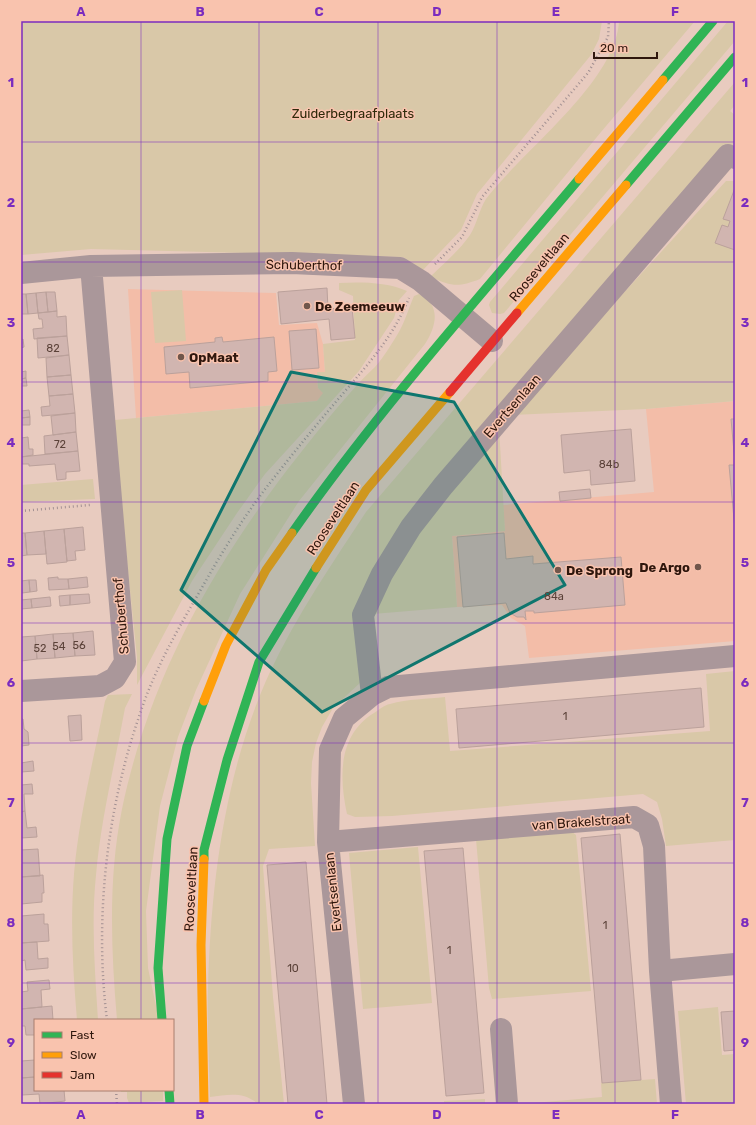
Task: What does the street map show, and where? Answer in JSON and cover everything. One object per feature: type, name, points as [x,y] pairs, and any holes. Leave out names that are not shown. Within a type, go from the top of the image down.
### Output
[{"type":"main road","name":"Rooseveltlaan","points":[[162,1019],[158,968],[168,838],[187,746],[226,645],[266,570],[334,474],[463,316],[713,21]]},
{"type":"main road","name":"Rooseveltlaan","points":[[204,1104],[201,945],[204,850],[227,760],[259,662],[298,596],[366,490],[735,57]]},
{"type":"main road","points":[[169,1091],[170,1104]]},
{"type":"street","name":"Evertsenlaan","points":[[372,695],[363,615],[382,574],[411,527],[443,486],[728,155],[735,158]]},
{"type":"street","name":"Schuberthof","points":[[21,273],[91,266],[292,263],[400,268],[421,281],[492,341]]},
{"type":"street","name":"Schuberthof","points":[[21,691],[100,686],[115,678],[125,662],[91,266]]},
{"type":"street","name":"Evertsenlaan","points":[[354,1104],[328,842],[330,750],[344,718],[372,695],[388,687],[735,656]]},
{"type":"street","name":"van Brakelstraat","points":[[328,842],[634,817],[648,825],[654,846],[660,971],[671,1104]]},
{"type":"street","points":[[660,971],[735,964]]},
{"type":"street","points":[[501,1029],[507,1104]]},
{"type":"path","points":[[21,511],[111,504]]},
{"type":"path","points":[[116,1091],[117,1104]]},
{"type":"highlighted area","points":[[291,372],[454,402],[565,585],[322,712],[181,590]]},
{"type":"shaded area","points":[[128,289],[276,293],[279,325],[317,323],[323,344],[325,372],[317,372],[318,388],[324,393],[317,401],[136,418]]},
{"type":"shaded area","points":[[735,401],[735,641],[529,658],[525,626],[511,618],[502,605],[457,607],[452,536],[505,531],[503,505],[654,492],[646,409]]},
{"type":"green space","name":"Zuiderbegraafplaats","points":[[21,21],[602,21],[599,39],[591,55],[477,194],[461,230],[423,270],[403,257],[91,249],[21,255]]},
{"type":"green space","points":[[619,21],[695,21],[480,279],[466,284],[455,285],[430,277],[466,241],[486,199],[502,180],[565,115],[602,68],[614,44]]},
{"type":"green space","points":[[728,21],[735,21],[735,41],[504,313],[492,313],[489,305],[490,302]]},
{"type":"green space","points":[[735,82],[735,105],[730,111],[735,115],[735,161],[550,350],[451,460],[430,486],[382,561],[361,682],[333,708],[322,727],[316,743],[312,762],[311,783],[315,846],[269,849],[263,866],[273,997],[284,1104],[258,1104],[247,1097],[235,1095],[210,1097],[208,988],[213,907],[223,827],[231,787],[242,748],[255,709],[280,651],[315,590],[366,512]]},
{"type":"green space","points":[[726,181],[735,181],[735,401],[646,409],[512,415]]},
{"type":"green space","points":[[339,283],[382,284],[407,291],[399,300],[394,318],[359,371],[265,474],[237,513],[192,581],[137,685],[137,657],[119,485],[115,420],[317,401],[323,393],[318,388],[317,372],[325,372],[323,344],[355,340],[353,296],[339,290]]},
{"type":"green space","points":[[182,290],[186,341],[155,343],[151,292]]},
{"type":"green space","points":[[419,294],[431,304],[434,310],[434,324],[429,337],[425,344],[299,501],[240,594],[196,690],[178,737],[160,806],[146,911],[148,968],[159,1019],[117,1019],[112,941],[114,861],[122,809],[133,764],[163,678],[182,637],[226,557],[251,519],[317,432],[382,359],[400,330],[414,296]]},
{"type":"green space","points":[[499,427],[505,531],[452,536],[457,607],[373,614],[405,549]]},
{"type":"green space","points":[[93,479],[95,499],[21,502],[21,485]]},
{"type":"green space","points":[[735,671],[735,840],[666,846],[662,819],[657,802],[643,794],[392,816],[355,817],[347,814],[344,800],[343,772],[344,758],[348,745],[353,733],[362,722],[388,705],[411,700],[445,697],[450,751],[710,731],[706,674]]},
{"type":"green space","points":[[132,694],[125,708],[98,854],[94,911],[98,1019],[77,1019],[72,929],[76,852],[87,787],[105,701],[108,695]]},
{"type":"green space","points":[[571,831],[576,835],[591,991],[492,999],[489,988],[476,839]]},
{"type":"green space","points":[[418,847],[432,1003],[363,1009],[349,853]]},
{"type":"green space","points":[[718,1007],[722,1055],[735,1054],[735,1104],[686,1104],[678,1011]]},
{"type":"green space","points":[[655,1079],[657,1104],[522,1104],[602,1097],[601,1083]]},
{"type":"green space","points":[[163,1091],[163,1101],[129,1103],[127,1092],[121,1092]]},
{"type":"green space","points":[[485,1099],[485,1104],[444,1104],[444,1101]]},
{"type":"building","points":[[735,188],[735,250],[715,243],[722,225],[728,227],[730,221],[723,219]]},
{"type":"building","points":[[327,288],[328,309],[352,307],[355,338],[331,340],[329,319],[281,324],[278,292]]},
{"type":"building","points":[[46,292],[55,292],[57,311],[48,312]]},
{"type":"building","points":[[46,292],[48,312],[38,313],[36,293]]},
{"type":"building","points":[[36,293],[38,313],[28,314],[26,294]]},
{"type":"building","points":[[21,294],[26,294],[28,314],[21,314]]},
{"type":"building","points":[[57,311],[57,317],[66,316],[67,336],[34,339],[33,329],[43,328],[42,319],[39,319],[38,313]]},
{"type":"building","points":[[316,329],[319,368],[292,370],[289,331]]},
{"type":"building","points":[[67,336],[69,355],[38,358],[37,338]]},
{"type":"building","points":[[222,337],[223,342],[274,337],[277,371],[268,372],[268,381],[190,388],[189,372],[166,374],[164,347],[215,342],[215,338]]},
{"type":"building","points":[[23,339],[24,347],[21,348],[21,340]]},
{"type":"building","points":[[69,355],[71,375],[47,377],[46,358]]},
{"type":"building","points":[[26,371],[26,378],[21,379],[21,372]]},
{"type":"building","points":[[71,375],[73,394],[49,396],[47,377]]},
{"type":"building","points":[[26,378],[27,386],[21,386],[21,379]]},
{"type":"building","points":[[73,394],[75,413],[42,416],[41,407],[50,406],[49,396]]},
{"type":"building","points":[[29,410],[30,417],[21,418],[21,411]]},
{"type":"building","points":[[75,413],[76,432],[53,435],[51,416]]},
{"type":"building","points":[[30,417],[30,425],[21,425],[21,418]]},
{"type":"building","points":[[731,419],[735,419],[735,463]]},
{"type":"building","points":[[631,429],[635,481],[591,485],[590,470],[564,473],[561,435]]},
{"type":"building","points":[[76,432],[78,451],[45,454],[44,436]]},
{"type":"building","points":[[28,437],[29,449],[33,449],[33,455],[21,457],[21,438]]},
{"type":"building","points":[[78,451],[80,471],[66,472],[66,479],[57,480],[55,464],[29,466],[29,464],[22,464],[21,457]]},
{"type":"building","points":[[729,465],[735,465],[735,530]]},
{"type":"building","points":[[590,489],[591,498],[560,501],[559,492]]},
{"type":"building","points":[[83,527],[85,550],[75,551],[76,560],[67,561],[64,529]]},
{"type":"building","points":[[64,529],[67,562],[47,564],[44,531]]},
{"type":"building","points":[[44,531],[46,554],[27,555],[25,533]]},
{"type":"building","points":[[21,533],[25,533],[27,555],[21,556]]},
{"type":"building","points":[[504,533],[506,559],[533,556],[533,564],[621,557],[625,605],[534,613],[534,611],[525,611],[526,620],[524,617],[517,617],[510,613],[506,603],[463,607],[457,537]]},
{"type":"building","points":[[58,577],[58,579],[68,579],[69,589],[49,590],[48,578]]},
{"type":"building","points":[[87,577],[88,587],[69,589],[68,579]]},
{"type":"building","points":[[29,580],[36,580],[37,591],[30,592]]},
{"type":"building","points":[[29,580],[30,592],[22,593],[21,581]]},
{"type":"building","points":[[89,594],[90,603],[70,605],[70,595]]},
{"type":"building","points":[[70,595],[70,605],[60,606],[59,596]]},
{"type":"building","points":[[50,597],[51,606],[32,608],[31,599]]},
{"type":"building","points":[[31,599],[32,608],[21,609],[21,600]]},
{"type":"building","points":[[93,631],[95,655],[75,656],[73,633]]},
{"type":"building","points":[[73,633],[75,656],[55,658],[53,634]]},
{"type":"building","points":[[53,634],[55,658],[37,659],[35,636]]},
{"type":"building","points":[[35,636],[37,659],[21,661],[21,637]]},
{"type":"building","points":[[701,688],[704,727],[459,748],[456,709]]},
{"type":"building","points":[[81,715],[82,740],[70,741],[68,716]]},
{"type":"building","points":[[21,719],[23,719],[24,729],[28,732],[29,745],[21,746]]},
{"type":"building","points":[[33,761],[34,771],[21,772],[21,763]]},
{"type":"building","points":[[32,784],[33,794],[24,794],[25,811],[21,812],[21,785]]},
{"type":"building","points":[[25,811],[27,828],[36,827],[37,837],[21,838],[21,812]]},
{"type":"building","points":[[620,834],[641,1080],[602,1083],[581,838]]},
{"type":"building","points":[[463,848],[484,1093],[446,1096],[424,851]]},
{"type":"building","points":[[38,849],[40,876],[21,877],[21,850]]},
{"type":"building","points":[[306,862],[327,1104],[288,1104],[267,865]]},
{"type":"building","points":[[43,875],[44,893],[42,893],[42,902],[21,904],[21,877]]},
{"type":"building","points":[[44,914],[44,924],[48,924],[49,941],[21,943],[21,916]]},
{"type":"building","points":[[37,942],[38,959],[48,958],[48,968],[26,970],[25,960],[21,961],[21,943]]},
{"type":"building","points":[[49,980],[50,989],[41,990],[42,1007],[21,1009],[21,992],[28,991],[27,982]]},
{"type":"building","points":[[52,1006],[53,1019],[34,1019],[34,1035],[26,1035],[25,1026],[21,1026],[21,1009]]},
{"type":"building","points":[[735,1011],[735,1050],[724,1051],[721,1012]]},
{"type":"building","points":[[34,1060],[34,1077],[21,1078],[21,1061]]},
{"type":"building","points":[[34,1077],[34,1091],[64,1091],[65,1101],[40,1104],[39,1094],[22,1095],[21,1078]]},
{"type":"traffic: fast","points":[[663,80],[713,21]]},
{"type":"traffic: fast","points":[[626,185],[735,57]]},
{"type":"traffic: fast","points":[[292,533],[325,487],[395,397],[579,179]]},
{"type":"traffic: fast","points":[[204,859],[204,850],[227,760],[259,662],[316,568]]},
{"type":"traffic: fast","points":[[162,1019],[158,968],[167,839],[187,746],[204,701]]},
{"type":"traffic: fast","points":[[169,1091],[170,1104]]},
{"type":"traffic: slow","points":[[579,179],[663,80]]},
{"type":"traffic: slow","points":[[517,313],[626,185]]},
{"type":"traffic: slow","points":[[316,568],[366,490],[450,392]]},
{"type":"traffic: slow","points":[[204,701],[226,645],[266,570],[292,533]]},
{"type":"traffic: slow","points":[[204,859],[201,945],[204,1104]]},
{"type":"traffic: jam","points":[[450,392],[517,313]]},
{"type":"place","name":"De Zeemeeuw","points":[[307,306]]},
{"type":"place","name":"OpMaat","points":[[181,357]]},
{"type":"place","name":"De Argo","points":[[698,567]]},
{"type":"place","name":"De Sprong","points":[[558,570]]}]
